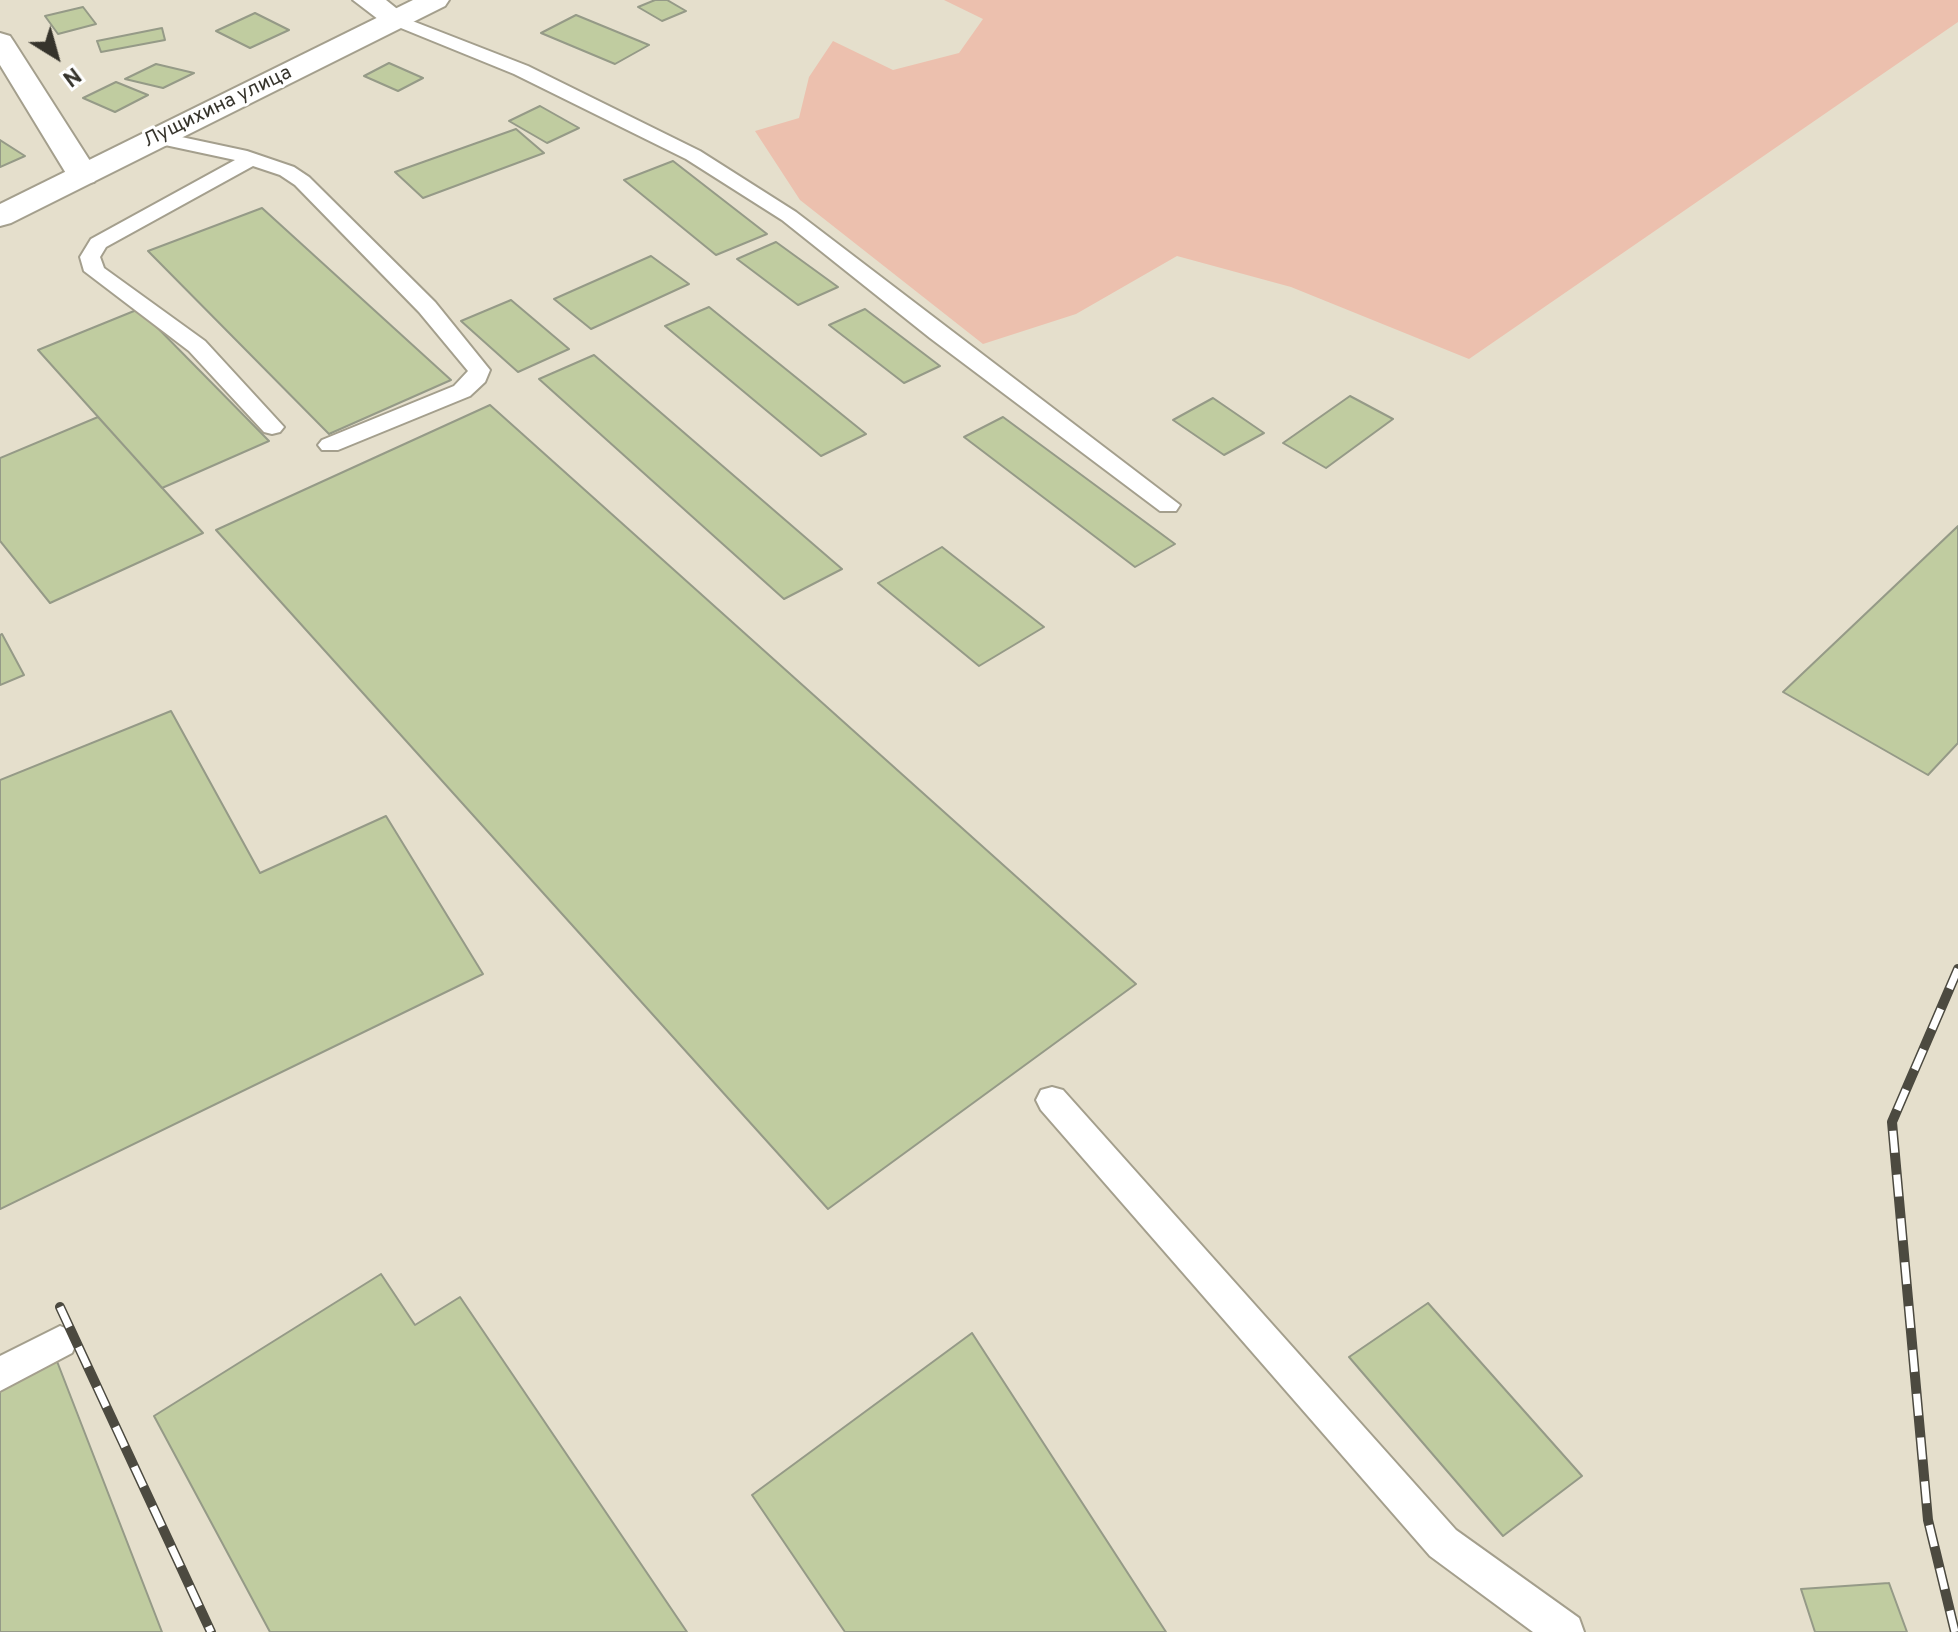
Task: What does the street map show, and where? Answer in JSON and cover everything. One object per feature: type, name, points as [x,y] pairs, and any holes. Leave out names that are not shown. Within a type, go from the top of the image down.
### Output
[{"type":"street","points":[[367,0],[397,20]]},
{"type":"street","name":"Лущихина улица","points":[[0,216],[435,0]]},
{"type":"street","points":[[0,42],[83,175]]},
{"type":"lane","points":[[397,20],[521,70],[693,155],[789,216],[938,333],[1168,505]]},
{"type":"lane","points":[[158,138],[251,159],[287,171],[302,181],[427,307],[479,370],[477,377],[462,391],[330,445]]},
{"type":"lane","points":[[251,159],[98,243],[90,257],[95,271],[197,346],[272,427]]},
{"type":"lane","points":[[1052,1100],[1443,1543],[1565,1632]]},
{"type":"lane","points":[[0,1374],[60,1342]]},
{"type":"shaded area","points":[[944,0],[1958,0],[1958,22],[1469,359],[1291,287],[1177,256],[1076,314],[983,344],[800,200],[755,131],[799,118],[809,77],[833,41],[893,70],[959,53],[983,19]]},
{"type":"building","points":[[655,0],[667,0],[686,11],[662,21],[638,7]]},
{"type":"building","points":[[83,7],[96,24],[58,34],[45,16]]},
{"type":"building","points":[[255,13],[289,30],[250,48],[216,31]]},
{"type":"building","points":[[576,15],[649,45],[615,64],[541,33]]},
{"type":"building","points":[[162,28],[165,40],[101,52],[97,41]]},
{"type":"building","points":[[389,63],[423,78],[398,91],[364,76]]},
{"type":"building","points":[[156,64],[194,73],[163,88],[125,79]]},
{"type":"building","points":[[116,82],[148,95],[115,112],[83,98]]},
{"type":"building","points":[[540,106],[579,128],[547,143],[509,121]]},
{"type":"building","points":[[516,129],[544,153],[423,198],[395,172]]},
{"type":"building","points":[[0,140],[25,156],[0,167]]},
{"type":"building","points":[[673,161],[767,234],[716,255],[624,180]]},
{"type":"building","points":[[262,208],[451,380],[329,434],[148,251]]},
{"type":"building","points":[[776,242],[838,287],[798,305],[737,259]]},
{"type":"building","points":[[651,256],[689,284],[591,329],[554,299]]},
{"type":"building","points":[[511,300],[569,349],[518,372],[461,321]]},
{"type":"building","points":[[709,307],[866,434],[821,456],[665,326]]},
{"type":"building","points":[[139,309],[269,441],[162,488],[38,350]]},
{"type":"building","points":[[865,309],[940,366],[904,383],[829,325]]},
{"type":"building","points":[[594,355],[842,569],[784,599],[539,379]]},
{"type":"building","points":[[1350,396],[1393,419],[1326,468],[1283,443]]},
{"type":"building","points":[[1213,398],[1264,433],[1224,455],[1173,420]]},
{"type":"building","points":[[490,405],[1136,984],[828,1209],[216,530]]},
{"type":"building","points":[[98,417],[203,533],[50,603],[0,541],[0,458]]},
{"type":"building","points":[[1003,417],[1175,544],[1135,567],[964,437]]},
{"type":"building","points":[[1958,526],[1958,743],[1928,775],[1783,692]]},
{"type":"building","points":[[942,547],[1044,627],[979,666],[878,583]]},
{"type":"building","points":[[0,635],[24,675],[0,685]]},
{"type":"building","points":[[171,711],[260,873],[386,816],[483,974],[0,1209],[0,780]]},
{"type":"building","points":[[381,1274],[415,1325],[460,1297],[687,1632],[270,1632],[154,1416]]},
{"type":"building","points":[[1428,1303],[1582,1476],[1503,1536],[1349,1357]]},
{"type":"building","points":[[972,1333],[1166,1632],[845,1632],[752,1495]]},
{"type":"building","points":[[53,1351],[162,1632],[0,1632],[0,1379]]},
{"type":"building","points":[[1889,1583],[1907,1632],[1815,1632],[1801,1589]]},
{"type":"railway","points":[[1955,1632],[1928,1520],[1892,1122],[1958,969]]},
{"type":"railway","points":[[60,1307],[211,1632]]}]
